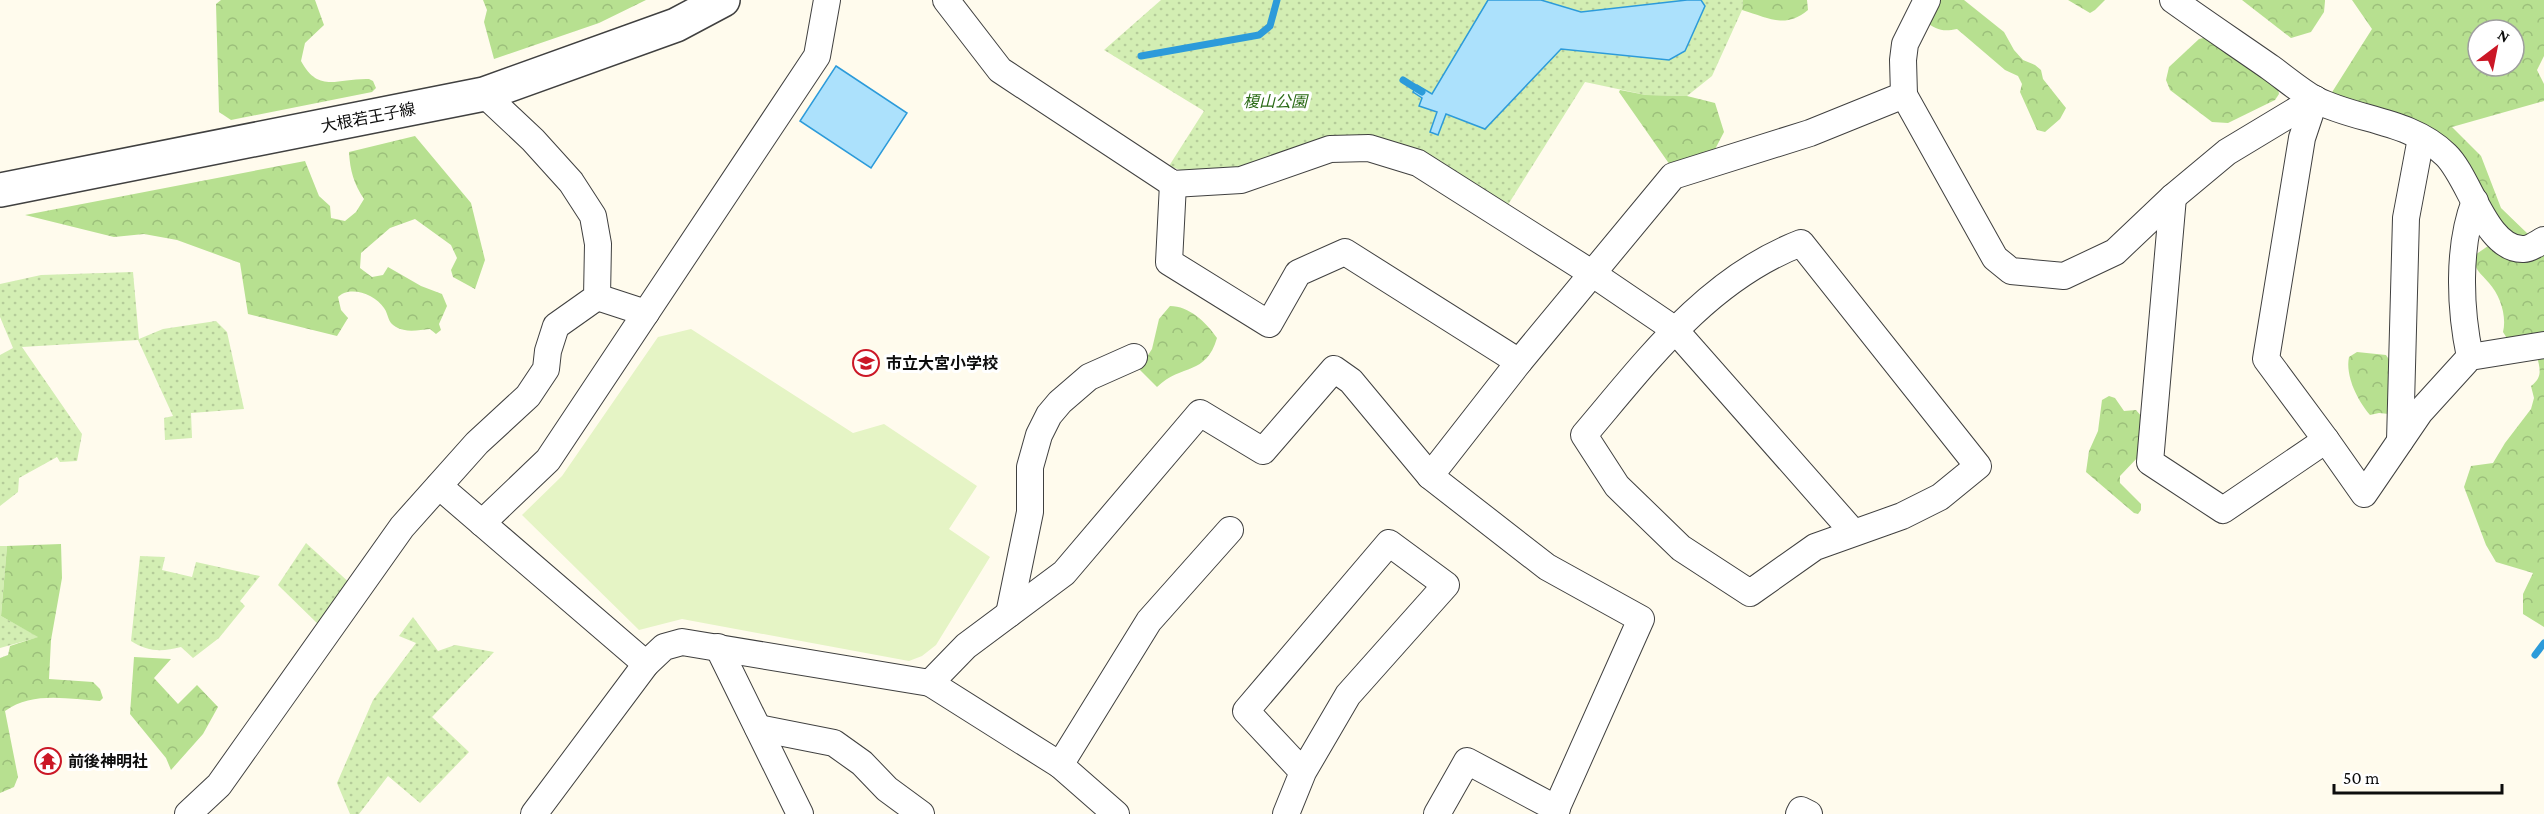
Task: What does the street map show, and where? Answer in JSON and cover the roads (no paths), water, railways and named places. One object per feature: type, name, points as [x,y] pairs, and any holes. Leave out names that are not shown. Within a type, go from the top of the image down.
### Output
[{"type":"street","name":"大根若王子線","points":[[0,190],[484,94],[676,25],[723,0]]},
{"type":"street","points":[[482,523],[548,459],[816,56],[827,0]]},
{"type":"street","points":[[946,0],[1000,70],[1173,184],[1241,180],[1330,149],[1369,147],[1418,163],[1593,274],[1674,329],[1853,532]]},
{"type":"street","points":[[1927,0],[1905,44],[1904,95],[1995,258],[2011,271],[2064,276],[2115,252],[2173,197],[2227,152],[2315,99]]},
{"type":"street","points":[[2173,0],[2315,99],[2355,116],[2390,123],[2421,138],[2446,155],[2495,237],[2509,248],[2526,249],[2544,240]]},
{"type":"street","points":[[484,94],[533,140],[570,182],[592,216],[598,244],[597,297]]},
{"type":"street","points":[[1431,476],[1519,362],[1673,176],[1810,133],[1904,95]]},
{"type":"street","points":[[2315,99],[2302,138],[2266,359],[2364,494],[2420,412],[2470,357],[2544,345]]},
{"type":"street","points":[[2400,441],[2406,218],[2421,138]]},
{"type":"street","points":[[1173,184],[1168,262],[1269,324],[1298,273],[1345,252],[1519,362]]},
{"type":"street","points":[[2173,197],[2150,462],[2223,510],[2326,440]]},
{"type":"street","points":[[2470,357],[2462,322],[2462,290],[2468,220],[2475,201]]},
{"type":"street","points":[[1801,243],[1978,466],[1940,497],[1902,516],[1815,547],[1750,593],[1681,548],[1617,486],[1584,435],[1674,329],[1720,290],[1764,260],[1801,243]]},
{"type":"street","points":[[597,297],[646,313]]},
{"type":"street","points":[[188,814],[219,785],[402,527],[477,443],[528,396],[546,369],[548,351],[556,326],[597,297]]},
{"type":"street","points":[[1009,614],[1030,512],[1030,467],[1039,435],[1060,402],[1089,377],[1134,357]]},
{"type":"street","points":[[930,682],[966,646],[1064,573],[1200,413],[1263,451],[1334,369],[1351,381],[1431,476],[1547,567],[1641,619],[1556,812],[1467,761],[1437,814]]},
{"type":"street","points":[[439,486],[646,664]]},
{"type":"street","points":[[1060,765],[1149,621],[1230,530]]},
{"type":"street","points":[[1286,814],[1303,772],[1348,695],[1446,585],[1389,543],[1246,711],[1303,772]]},
{"type":"street","points":[[545,810],[646,664],[664,647],[682,642],[930,682],[1060,765],[1106,811]]},
{"type":"street","points":[[718,647],[800,814]]},
{"type":"street","points":[[758,728],[834,742],[862,763],[887,789],[921,814]]},
{"type":"street","points":[[1799,814],[1801,810],[1809,814]]},
{"type":"water","points":[[1488,0],[1541,0],[1581,12],[1687,0],[1701,0],[1705,6],[1685,51],[1669,60],[1561,49],[1485,129],[1446,114],[1438,135],[1430,132],[1437,112],[1419,106],[1422,98],[1413,92],[1417,85],[1432,94]]},
{"type":"water","points":[[836,66],[907,113],[871,168],[800,121]]},
{"type":"waterway","points":[[1141,56],[1259,35],[1270,26],[1277,0]]},
{"type":"waterway","points":[[1403,80],[1422,92]]},
{"type":"waterway","points":[[2535,655],[2544,643]]},
{"type":"place","name":"市立大宮小学校","points":[[866,363]]},
{"type":"place","name":"前後神明社","points":[[48,761]]},
{"type":"park label","name":"榎山公園","points":[[1275,101]]}]
